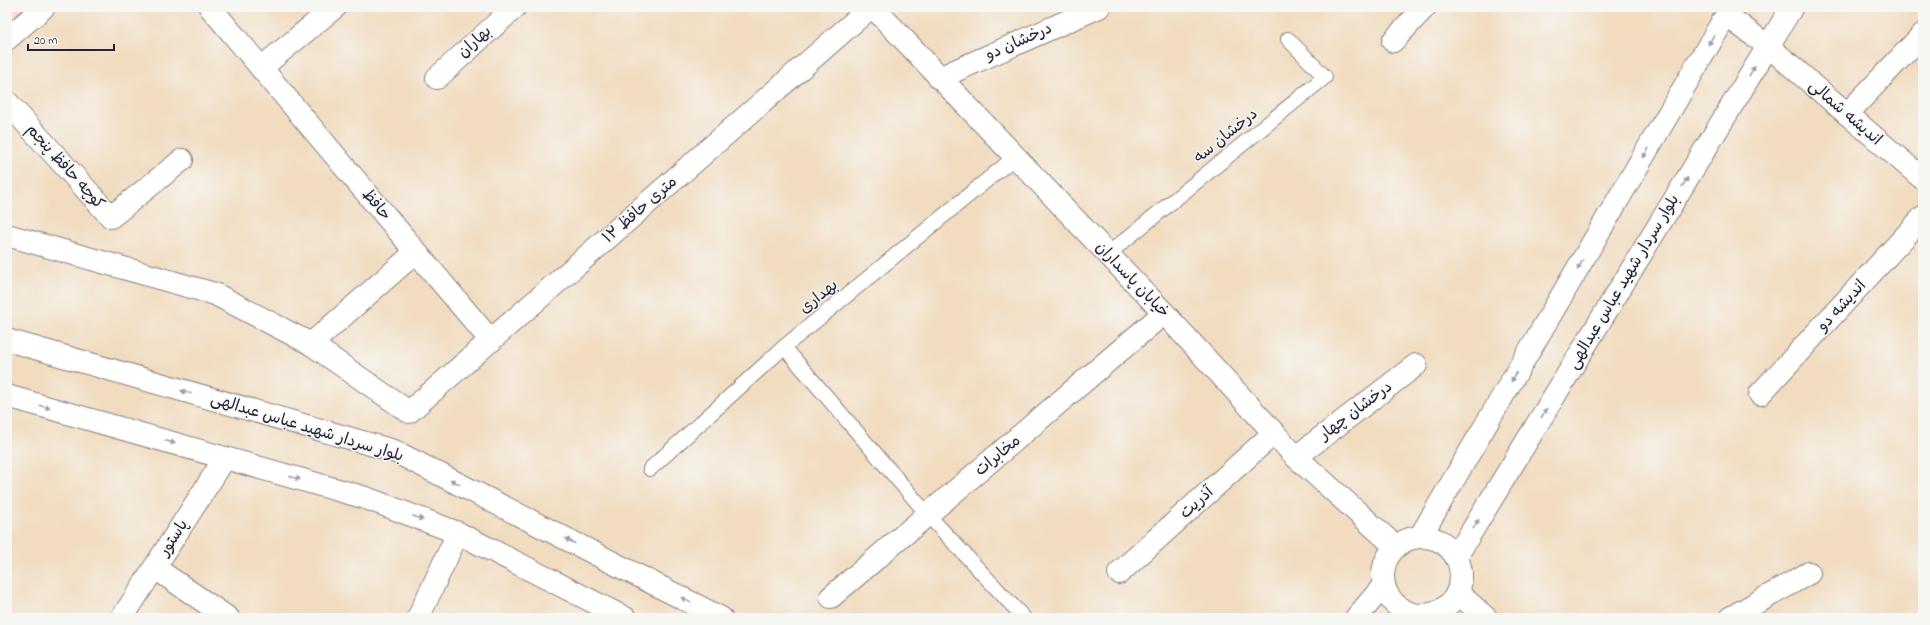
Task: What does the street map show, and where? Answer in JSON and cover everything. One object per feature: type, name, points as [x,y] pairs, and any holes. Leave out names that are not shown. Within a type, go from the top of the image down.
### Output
[{"type":"street","points":[[7,39],[44,7]]},
{"type":"street","name":"حافظ","points":[[210,7],[491,341]]},
{"type":"street","points":[[261,68],[335,7]]},
{"type":"street","name":"خیابان پاسداران","points":[[872,7],[1164,313],[1296,457],[1396,547]]},
{"type":"street","name":"۱۲ متری حافظ","points":[[311,344],[409,412],[872,7]]},
{"type":"street","name":"درخشان دو","points":[[939,78],[1099,7]]},
{"type":"street","points":[[1393,41],[1425,7]]},
{"type":"street","name":"بلوار سردار شهید عباس عبدالهی","points":[[1456,557],[1792,7]]},
{"type":"street","name":"بهاران","points":[[437,78],[506,10]]},
{"type":"street","points":[[1420,537],[1725,10]]},
{"type":"street","name":"اندیشه شمالی","points":[[1725,10],[1923,179]]},
{"type":"street","points":[[1846,114],[1923,34]]},
{"type":"street","name":"کوچه حافظ پنجم","points":[[7,102],[111,217],[182,160]]},
{"type":"street","name":"اندیشه دو","points":[[1760,394],[1923,217]]},
{"type":"street","points":[[7,235],[215,294],[311,344],[416,252]]},
{"type":"street","name":"مخابرات","points":[[831,597],[1164,313]]},
{"type":"street","name":"بلوار سردار شهید عباس عبدالهی","points":[[7,340],[394,451],[721,618]]},
{"type":"street","name":"درخشان چهار","points":[[1296,457],[1416,365]]},
{"type":"street","points":[[7,396],[366,498],[458,533],[625,618]]},
{"type":"street","name":"آذریت","points":[[1119,573],[1274,433]]},
{"type":"street","name":"پاستور","points":[[122,618],[225,458]]},
{"type":"street","points":[[418,618],[458,533]]},
{"type":"street","points":[[1420,537],[1434,539],[1447,546],[1456,557],[1461,574],[1457,592],[1449,604],[1436,612],[1420,616],[1405,611],[1392,600],[1384,584],[1384,571],[1388,557],[1396,547],[1408,540],[1420,537]]},
{"type":"street","points":[[154,568],[228,618]]},
{"type":"street","points":[[1730,618],[1809,573]]},
{"type":"street","points":[[1356,618],[1384,584]]},
{"type":"street","points":[[1457,592],[1486,618]]},
{"type":"lane","name":"درخشان سه","points":[[1108,254],[1325,77],[1288,39]]},
{"type":"lane","name":"بهداری","points":[[650,469],[784,347],[1015,158]]},
{"type":"lane","points":[[784,347],[928,515],[1024,618]]}]
